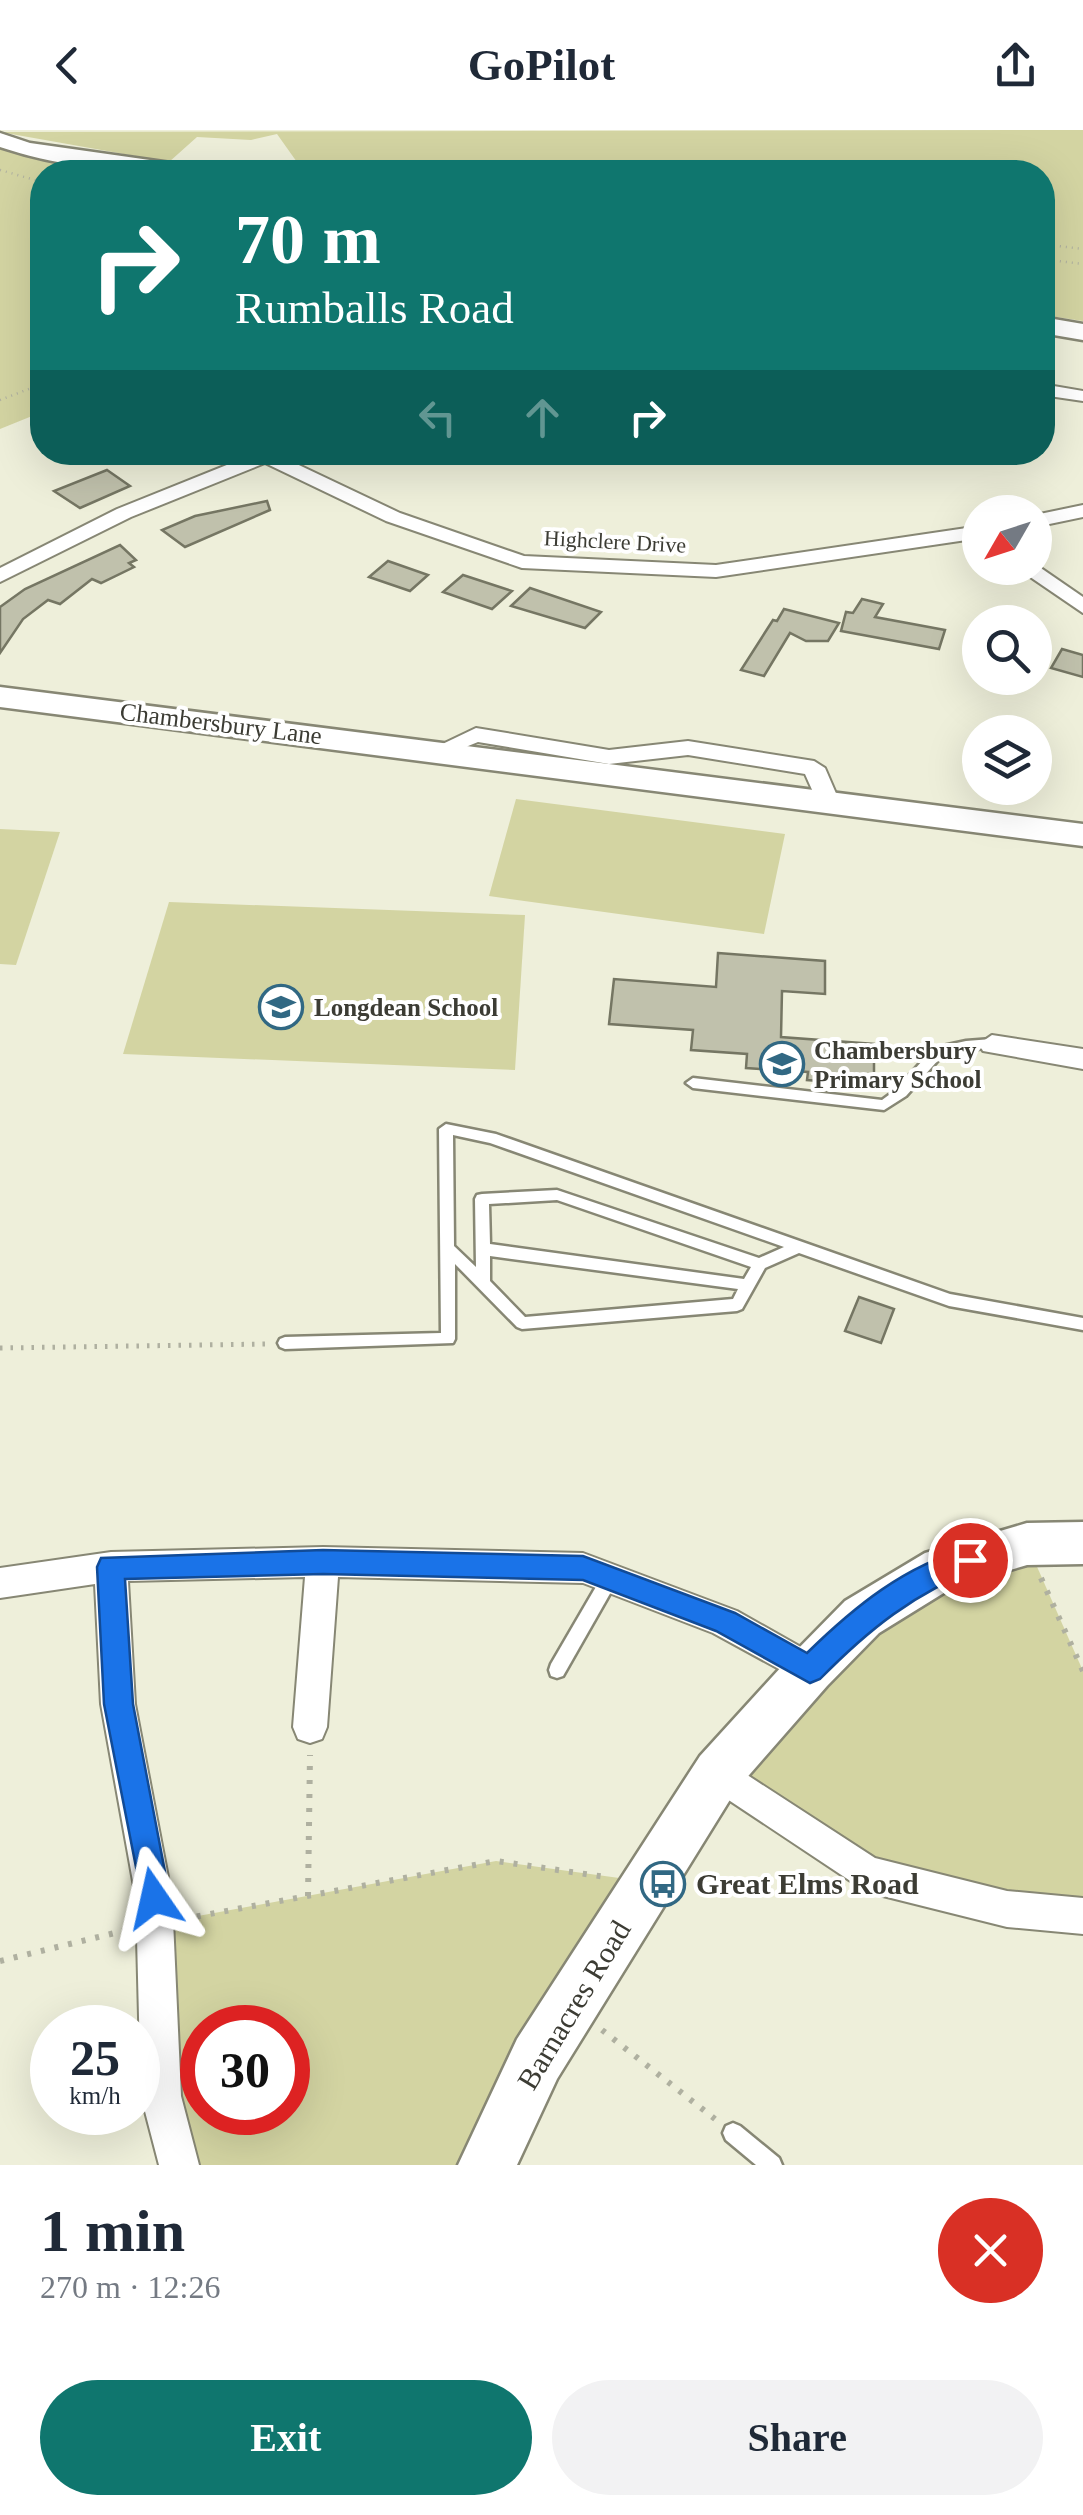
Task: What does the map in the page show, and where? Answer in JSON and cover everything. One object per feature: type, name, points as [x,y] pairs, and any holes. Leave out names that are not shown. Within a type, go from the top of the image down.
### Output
[{"type":"street","points":[[0,140],[27,149],[103,160]]},
{"type":"street","points":[[1055,327],[1083,332]]},
{"type":"street","points":[[1055,391],[1083,396]]},
{"type":"street","points":[[0,576],[124,513],[244,465]]},
{"type":"street","name":"Highclere Drive","points":[[293,465],[393,517],[522,562],[716,570],[962,535]]},
{"type":"street","points":[[1052,517],[1083,511]]},
{"type":"street","points":[[1051,585],[1083,607]]},
{"type":"street","name":"Chambersbury Lane","points":[[0,697],[441,750],[829,806],[1083,835]]},
{"type":"street","points":[[992,1044],[1083,1058]]},
{"type":"street","name":"Barnacres Road","points":[[487,2165],[537,2059],[718,1773],[810,1670],[862,1618],[942,1568],[1027,1544],[1083,1543]]},
{"type":"street","points":[[0,1582],[111,1567],[323,1562],[583,1568],[725,1622],[810,1670]]},
{"type":"street","points":[[310,1727],[323,1562]]},
{"type":"street","points":[[111,1567],[118,1704],[154,1898],[160,2096],[179,2165]]},
{"type":"street","points":[[718,1773],[867,1874],[1008,1909],[1083,1916]]},
{"type":"lane","points":[[693,1083],[884,1106],[904,1094],[932,1054],[956,1044],[992,1044]]},
{"type":"lane","points":[[285,1344],[448,1339],[446,1129],[491,1138],[949,1300],[1083,1324]]},
{"type":"lane","points":[[483,1284],[482,1199],[557,1195],[760,1264]]},
{"type":"lane","points":[[447,1248],[522,1323],[737,1306],[760,1264],[796,1248]]},
{"type":"lane","points":[[483,1248],[748,1285]]},
{"type":"lane","points":[[557,1670],[610,1578]]},
{"type":"lane","points":[[733,2134],[772,2165]]},
{"type":"path","points":[[0,170],[30,179]]},
{"type":"path","points":[[1055,246],[1083,249]]},
{"type":"path","points":[[1055,261],[1083,264]]},
{"type":"path","points":[[0,400],[30,389]]},
{"type":"path","points":[[0,1348],[285,1344]]},
{"type":"path","points":[[1027,1544],[1083,1672]]},
{"type":"path","points":[[308,1896],[310,1727]]},
{"type":"path","points":[[0,1961],[155,1924],[496,1861],[648,1883]]},
{"type":"path","points":[[571,2006],[733,2134]]},
{"type":"green space","points":[[1083,130],[1083,321],[1055,317],[1055,160],[295,160],[277,134],[251,140],[197,137],[171,160],[158,160],[0,132]]},
{"type":"green space","points":[[0,140],[109,160],[30,160],[30,417],[0,429]]},
{"type":"green space","points":[[516,799],[785,834],[764,934],[489,896]]},
{"type":"green space","points":[[0,829],[60,832],[16,965],[0,964]]},
{"type":"green space","points":[[169,902],[525,915],[515,1070],[123,1054]]},
{"type":"green space","points":[[1027,1544],[1083,1671],[1083,1916],[867,1874],[718,1773],[862,1617]]},
{"type":"green space","points":[[496,1861],[663,1884],[487,2165],[179,2165],[155,1924]]},
{"type":"building","points":[[107,470],[130,486],[80,508],[54,491]]},
{"type":"building","points":[[267,501],[270,510],[185,547],[162,530],[195,516]]},
{"type":"building","points":[[120,545],[136,560],[129,563],[134,567],[101,583],[92,579],[60,604],[48,600],[23,619],[0,653],[0,607],[25,589]]},
{"type":"building","points":[[388,561],[428,575],[410,591],[369,577]]},
{"type":"building","points":[[463,575],[512,591],[492,609],[443,592]]},
{"type":"building","points":[[530,588],[601,612],[585,628],[511,606]]},
{"type":"building","points":[[862,599],[883,604],[875,617],[945,630],[939,649],[841,631],[846,612],[853,613]]},
{"type":"building","points":[[784,609],[839,623],[828,641],[806,641],[790,633],[764,676],[741,670],[773,620],[777,621]]},
{"type":"building","points":[[1062,649],[1083,655],[1083,677],[1052,666]]},
{"type":"building","points":[[718,953],[825,961],[825,994],[782,991],[781,1037],[874,1044],[874,1085],[807,1080],[808,1072],[746,1068],[747,1054],[691,1050],[693,1030],[609,1024],[614,979],[716,987]]},
{"type":"building","points":[[859,1297],[894,1309],[881,1343],[845,1331]]},
{"type":"place","name":"Longdean School","points":[[281,1007]]},
{"type":"place","name":"Chambersbury Primary School","points":[[782,1064]]},
{"type":"place","name":"Great Elms Road","points":[[663,1884]]},
{"type":"route","points":[[154,1898],[118,1704],[111,1567],[323,1562],[583,1568],[725,1622],[810,1670],[862,1618],[942,1568],[970,1560]]}]
